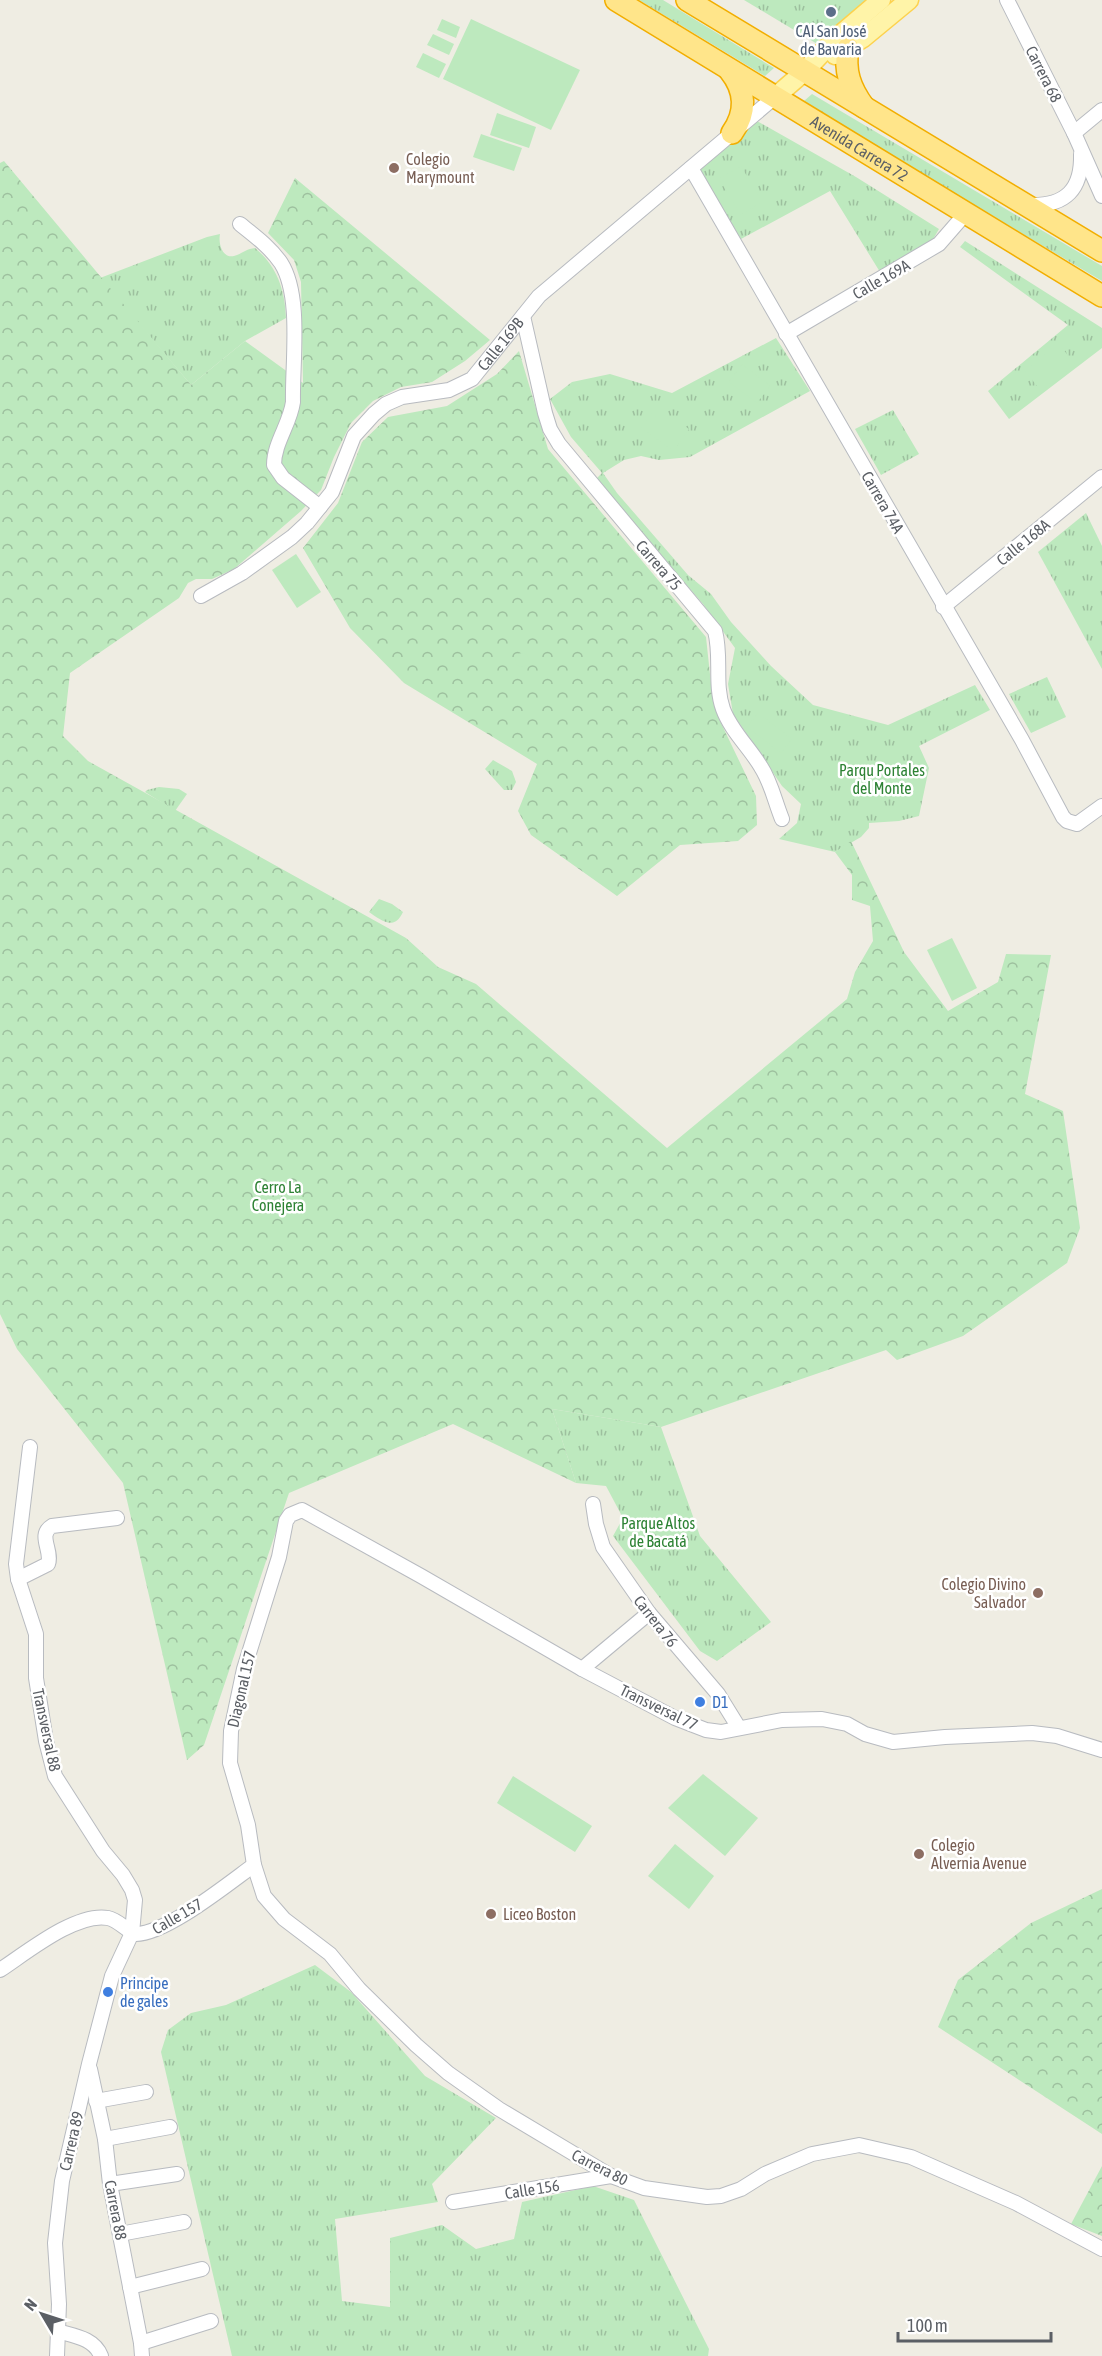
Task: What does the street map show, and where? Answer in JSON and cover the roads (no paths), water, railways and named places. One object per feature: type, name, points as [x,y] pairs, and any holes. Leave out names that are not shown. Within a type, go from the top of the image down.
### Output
[{"type":"highway","name":"Avenida Carrera 72","points":[[616,0],[1102,296]]},
{"type":"highway","points":[[687,0],[1102,251]]},
{"type":"highway","points":[[848,48],[846,63],[848,77],[855,94],[866,109]]},
{"type":"highway","points":[[729,70],[741,88],[743,99],[742,113],[732,133]]},
{"type":"main road","name":"Calle 169B","points":[[775,97],[804,72],[834,40],[881,0]]},
{"type":"main road","name":"Calle 169B","points":[[804,72],[848,48],[909,0]]},
{"type":"street","name":"Carrera 68","points":[[1007,0],[1074,133],[1102,196]]},
{"type":"street","name":"Calle 169B","points":[[201,596],[242,573],[292,537],[320,507],[338,480],[354,436],[374,414],[386,404],[402,397],[461,386],[483,366],[544,291],[775,97]]},
{"type":"street","points":[[1074,133],[1102,110]]},
{"type":"street","name":"Carrera 68","points":[[1025,205],[1055,203],[1075,187],[1081,170],[1081,149]]},
{"type":"street","name":"Carrera 74A","points":[[691,168],[1022,740],[1063,817],[1072,824],[1083,822],[1102,806]]},
{"type":"street","name":"Calle 169A","points":[[786,334],[939,244],[966,213]]},
{"type":"street","points":[[240,224],[264,243],[280,262],[290,283],[293,301],[293,402],[288,423],[276,451],[274,465],[283,478],[320,507]]},
{"type":"street","name":"Carrera 75","points":[[523,316],[550,429],[576,466],[715,631],[718,644],[719,694],[723,711],[762,768],[782,819]]},
{"type":"street","name":"Calle 168A","points":[[943,607],[1102,477]]},
{"type":"street","name":"Transversal 88","points":[[30,1447],[16,1564],[18,1579],[36,1634],[36,1678],[46,1741],[55,1776],[103,1851],[132,1890],[135,1900],[132,1933]]},
{"type":"street","name":"Carrera 76","points":[[593,1504],[603,1547],[649,1613],[718,1694],[739,1728]]},
{"type":"street","name":"Transversal 77","points":[[290,1515],[302,1510],[582,1669],[693,1726],[721,1732],[782,1720],[822,1719],[847,1724],[865,1734],[893,1742],[1032,1733],[1057,1736],[1102,1750]]},
{"type":"street","name":"Diagonal 157","points":[[254,1865],[248,1825],[230,1763],[230,1738],[244,1669],[279,1557],[286,1521],[290,1515]]},
{"type":"street","points":[[18,1579],[48,1564],[50,1558],[44,1535],[47,1529],[52,1526],[117,1518]]},
{"type":"street","points":[[582,1669],[649,1613]]},
{"type":"street","name":"Calle 157","points":[[0,1970],[66,1928],[87,1920],[100,1917],[111,1919],[132,1933],[140,1935],[166,1925],[254,1865]]},
{"type":"street","name":"Carrera 80","points":[[254,1865],[259,1882],[272,1906],[284,1920],[330,1954],[359,1989],[448,2073],[499,2109],[611,2176],[644,2188],[707,2197],[721,2196],[741,2189],[765,2174],[812,2154],[859,2145],[911,2157],[1016,2204],[1102,2249]]},
{"type":"street","name":"Carrera 89","points":[[57,2356],[59,2304],[55,2243],[62,2181],[112,1976],[132,1933]]},
{"type":"street","name":"Carrera 88","points":[[89,2064],[105,2139],[110,2184],[141,2349]]},
{"type":"street","points":[[96,2101],[146,2092]]},
{"type":"street","points":[[105,2139],[170,2127]]},
{"type":"street","points":[[110,2184],[177,2174]]},
{"type":"street","name":"Calle 156","points":[[453,2202],[611,2176]]},
{"type":"street","points":[[120,2234],[184,2222]]},
{"type":"street","points":[[130,2287],[202,2269]]},
{"type":"street","points":[[141,2349],[211,2321]]},
{"type":"street","points":[[57,2331],[86,2340],[100,2352],[101,2356]]},
{"type":"place","name":"CAI San José de Bavaria","points":[[831,12]]},
{"type":"place","name":"Colegio Marymount","points":[[394,168]]},
{"type":"place","name":"Colegio Divino Salvador","points":[[1038,1593]]},
{"type":"place","name":"D1","points":[[700,1702]]},
{"type":"place","name":"Colegio Alvernia Avenue","points":[[919,1854]]},
{"type":"place","name":"Liceo Boston","points":[[491,1914]]},
{"type":"place","name":"Principe de gales","points":[[108,1992]]},
{"type":"park label","name":"Parqu Portales del Monte","points":[[882,779]]},
{"type":"park label","name":"Cerro La Conejera","points":[[278,1196]]},
{"type":"park label","name":"Parque Altos de Bacatá","points":[[658,1532]]}]
